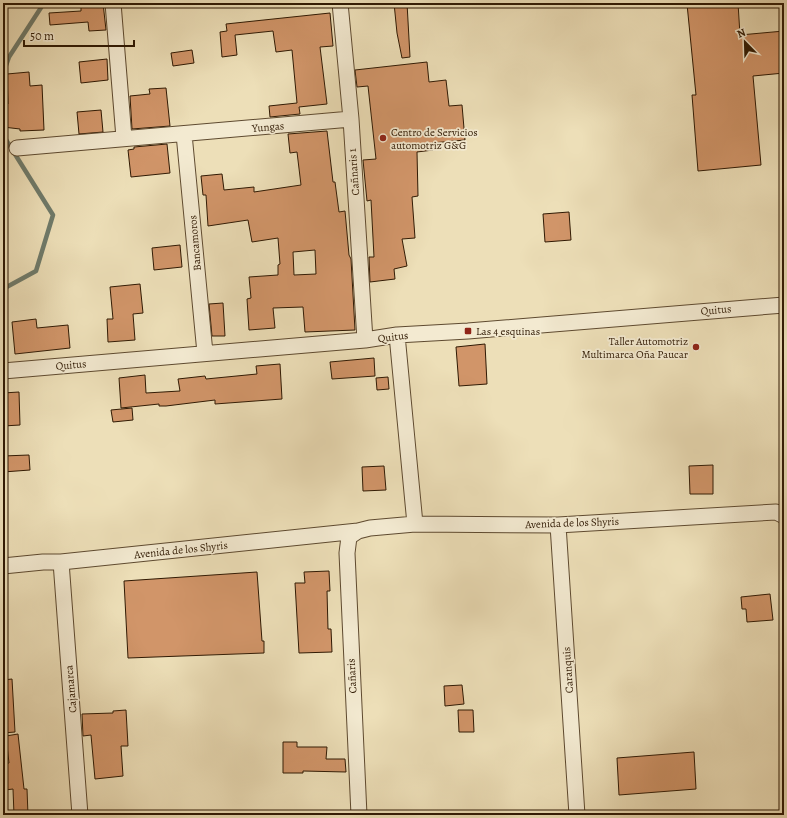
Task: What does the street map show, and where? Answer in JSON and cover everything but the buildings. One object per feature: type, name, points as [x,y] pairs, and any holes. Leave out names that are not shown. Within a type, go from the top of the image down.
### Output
[{"type":"street","points":[[113,3],[124,138]]},
{"type":"street","name":"Cañnaris 1","points":[[340,3],[351,119],[366,340]]},
{"type":"street","name":"Yungas","points":[[17,148],[351,119]]},
{"type":"street","name":"Bancamoros","points":[[184,134],[205,353]]},
{"type":"street","name":"Quitus","points":[[3,371],[366,340],[396,335],[476,331],[784,305]]},
{"type":"street","points":[[396,335],[415,524]]},
{"type":"street","name":"Avenida de los Shyris","points":[[3,566],[43,562],[61,562],[354,534],[415,524],[558,525],[776,512],[784,516]]},
{"type":"street","name":"Caranquis","points":[[558,525],[577,815]]},
{"type":"street","name":"Cañaris","points":[[354,534],[346,553],[359,815]]},
{"type":"street","name":"Cajamarca","points":[[61,562],[80,815]]},
{"type":"waterway","points":[[3,74],[9,57],[44,3]]},
{"type":"waterway","points":[[3,135],[53,215],[36,271],[3,289]]},
{"type":"place","name":"Centro de Servicios automotriz G&G","points":[[383,138]]},
{"type":"place","name":"Las 4 esquinas","points":[[468,331]]},
{"type":"place","name":"Taller Automotriz Multimarca Oña Paucar","points":[[696,347]]}]
